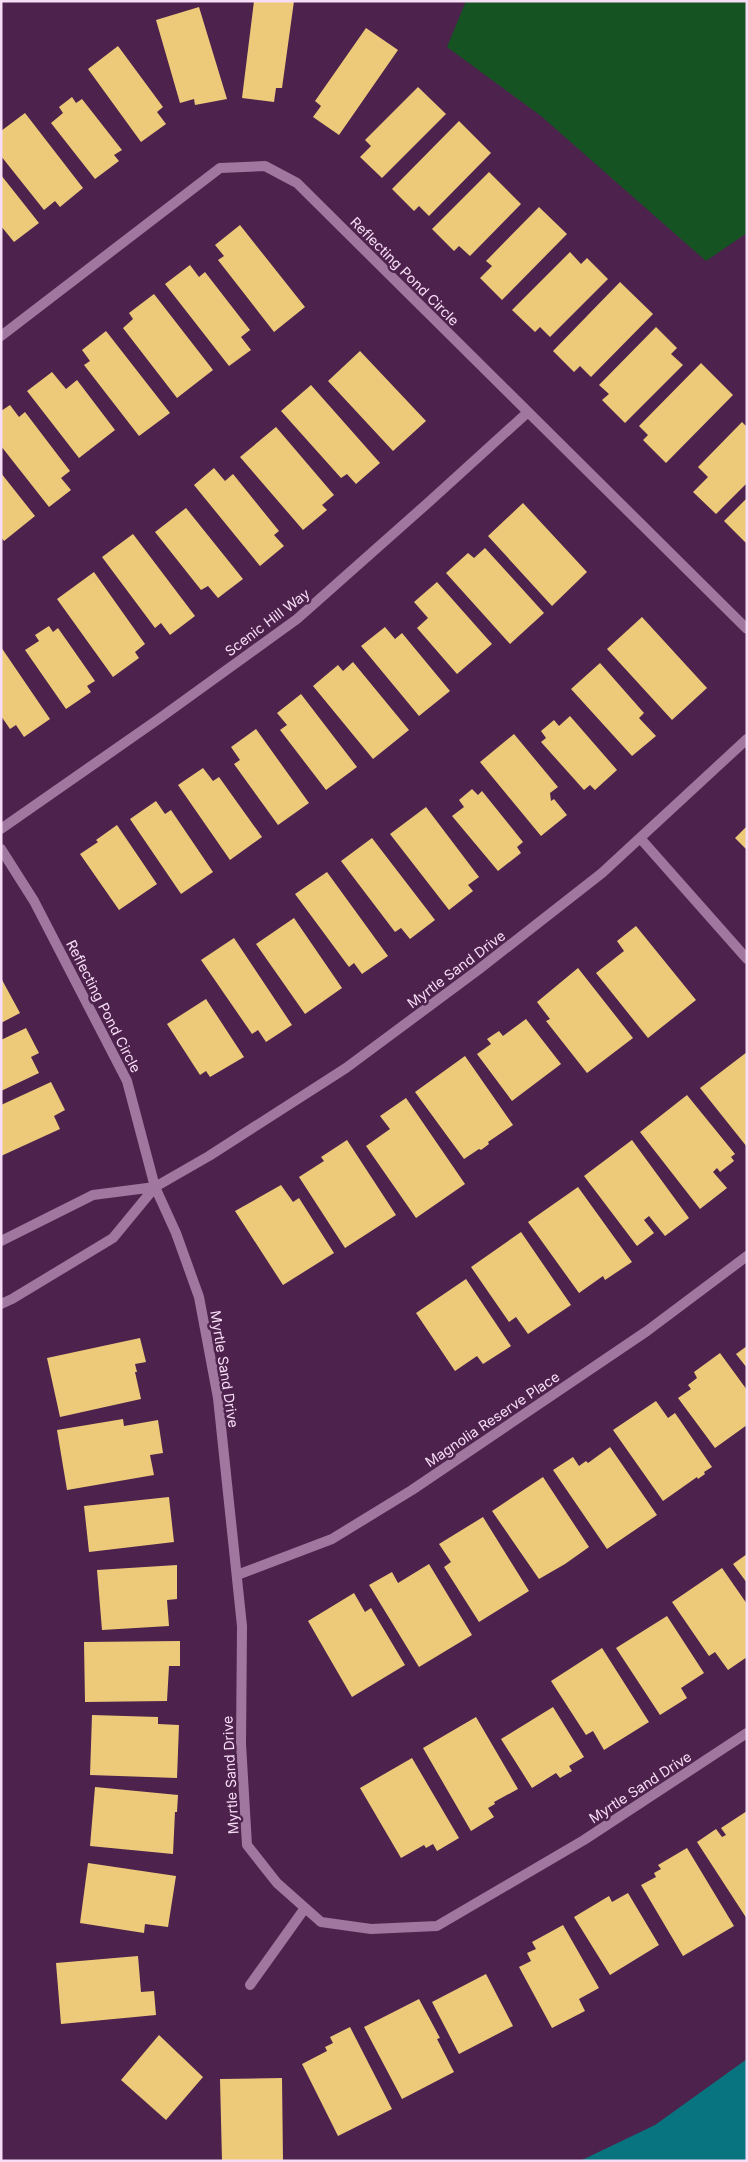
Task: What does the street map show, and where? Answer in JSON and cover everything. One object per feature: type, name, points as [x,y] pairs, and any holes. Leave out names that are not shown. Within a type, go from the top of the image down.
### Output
[{"type":"street","name":"Reflecting Pond Circle","points":[[1,336],[220,168],[265,166],[297,183],[747,629]]},
{"type":"street","name":"Scenic Hill Way","points":[[1,828],[160,718],[297,619],[528,412]]},
{"type":"street","name":"Myrtle Sand Drive","points":[[1,1304],[113,1238],[156,1187],[209,1156],[346,1068],[478,970],[602,873],[747,738]]},
{"type":"street","points":[[640,838],[747,959]]},
{"type":"street","name":"Reflecting Pond Circle","points":[[1,849],[34,902],[127,1081],[156,1187]]},
{"type":"street","name":"Myrtle Sand Drive","points":[[1,1241],[93,1195],[156,1187]]},
{"type":"street","name":"Myrtle Sand Drive","points":[[156,1187],[176,1233],[199,1297],[218,1398],[242,1626],[240,1744],[248,1845],[277,1883],[321,1922],[371,1930],[437,1926],[584,1840],[747,1733]]},
{"type":"street","name":"Magnolia Reserve Place","points":[[236,1575],[332,1539],[412,1490],[646,1331],[747,1256]]},
{"type":"street","points":[[250,1985],[305,1908]]},
{"type":"shaded area","points":[[466,1],[747,1],[747,233],[706,261],[541,116],[447,47]]},
{"type":"shaded area","points":[[747,2059],[747,2161],[580,2161],[655,2125]]},
{"type":"building","points":[[254,1],[294,1],[282,88],[276,88],[274,102],[242,98]]},
{"type":"building","points":[[199,7],[227,99],[195,105],[194,99],[180,103],[156,20]]},
{"type":"building","points":[[366,28],[398,50],[339,135],[313,117],[321,106],[315,101]]},
{"type":"building","points":[[118,46],[163,107],[157,112],[166,124],[141,142],[88,69]]},
{"type":"building","points":[[418,87],[446,114],[382,178],[360,157],[371,146],[365,140]]},
{"type":"building","points":[[72,97],[76,103],[82,99],[122,150],[114,155],[119,161],[95,179],[51,123],[63,113],[59,107]]},
{"type":"building","points":[[25,113],[83,188],[60,207],[55,201],[44,210],[1,156],[1,131]]},
{"type":"building","points":[[459,121],[491,153],[429,216],[419,206],[414,211],[392,189]]},
{"type":"building","points":[[489,172],[521,204],[470,256],[459,246],[454,251],[432,229]]},
{"type":"building","points":[[1,175],[39,223],[14,242],[1,226]]},
{"type":"building","points":[[539,207],[567,234],[502,300],[480,278],[492,266],[486,261]]},
{"type":"building","points":[[240,225],[305,307],[274,332],[218,260],[224,256],[215,245]]},
{"type":"building","points":[[570,252],[581,264],[587,258],[608,279],[550,337],[540,327],[535,332],[512,310]]},
{"type":"building","points":[[190,265],[199,277],[205,272],[250,330],[241,337],[251,350],[229,366],[165,284]]},
{"type":"building","points":[[620,282],[653,314],[591,377],[580,366],[574,372],[553,351]]},
{"type":"building","points":[[154,294],[213,370],[177,398],[123,328],[133,319],[129,313]]},
{"type":"building","points":[[656,327],[677,348],[671,354],[683,365],[625,423],[602,400],[609,394],[599,385]]},
{"type":"building","points":[[106,331],[170,413],[139,436],[84,365],[90,361],[82,350]]},
{"type":"building","points":[[360,351],[426,421],[393,451],[328,381]]},
{"type":"building","points":[[701,363],[733,395],[666,463],[643,440],[648,435],[639,426]]},
{"type":"building","points":[[52,372],[66,389],[77,380],[115,430],[79,458],[27,391]]},
{"type":"building","points":[[311,385],[380,463],[356,484],[347,474],[341,478],[281,411]]},
{"type":"building","points":[[10,405],[19,417],[25,412],[70,471],[61,478],[71,490],[49,507],[1,446],[1,411]]},
{"type":"building","points":[[742,422],[747,427],[747,483],[716,514],[693,492],[708,477],[698,467]]},
{"type":"building","points":[[276,427],[334,495],[322,505],[327,510],[303,530],[240,457]]},
{"type":"building","points":[[214,468],[225,481],[233,474],[279,531],[274,535],[284,546],[260,566],[194,485]]},
{"type":"building","points":[[1,473],[35,516],[4,541],[1,537]]},
{"type":"building","points":[[747,498],[747,544],[724,521]]},
{"type":"building","points":[[523,503],[587,572],[552,606],[488,536]]},
{"type":"building","points":[[186,508],[243,579],[218,598],[208,586],[201,590],[155,532]]},
{"type":"building","points":[[133,534],[195,616],[170,635],[161,623],[155,628],[102,557]]},
{"type":"building","points":[[485,548],[544,613],[510,644],[446,573],[468,553],[474,558]]},
{"type":"building","points":[[94,572],[145,644],[135,652],[139,658],[113,677],[57,599]]},
{"type":"building","points":[[437,582],[492,644],[457,674],[417,628],[428,618],[414,602]]},
{"type":"building","points":[[642,617],[707,688],[672,720],[607,649]]},
{"type":"building","points":[[49,626],[53,632],[58,628],[95,681],[87,686],[91,692],[66,709],[25,650],[39,641],[35,635]]},
{"type":"building","points":[[385,627],[395,639],[402,633],[450,691],[419,716],[361,646]]},
{"type":"building","points":[[1,647],[50,719],[24,737],[16,725],[10,729],[1,716]]},
{"type":"building","points":[[353,662],[409,730],[373,759],[313,686],[338,665],[343,671]]},
{"type":"building","points":[[600,663],[644,713],[639,718],[656,736],[632,756],[571,689]]},
{"type":"building","points":[[301,694],[357,767],[326,790],[280,730],[287,725],[277,713]]},
{"type":"building","points":[[570,716],[617,770],[595,790],[590,785],[584,790],[541,742],[546,738],[541,731],[554,720],[559,726]]},
{"type":"building","points":[[256,729],[309,803],[278,825],[234,764],[240,760],[231,747]]},
{"type":"building","points":[[514,734],[558,787],[550,793],[551,801],[554,799],[567,815],[541,836],[480,762]]},
{"type":"building","points":[[203,768],[213,781],[219,777],[262,837],[230,860],[178,785]]},
{"type":"building","points":[[472,789],[478,795],[482,791],[523,842],[517,847],[521,853],[498,871],[452,816],[464,807],[459,800]]},
{"type":"building","points":[[156,801],[165,814],[171,810],[213,872],[181,894],[130,819]]},
{"type":"building","points":[[426,807],[479,877],[468,885],[473,891],[449,910],[390,834]]},
{"type":"building","points":[[117,825],[157,884],[119,910],[80,854],[98,842],[96,840]]},
{"type":"building","points":[[747,826],[747,850],[735,838]]},
{"type":"building","points":[[372,838],[435,920],[410,939],[401,928],[395,932],[341,861]]},
{"type":"building","points":[[327,872],[388,956],[362,974],[354,963],[349,967],[295,894]]},
{"type":"building","points":[[294,918],[342,988],[305,1014],[256,944]]},
{"type":"building","points":[[636,926],[696,1000],[648,1038],[596,973],[624,951],[617,941]]},
{"type":"building","points":[[234,938],[292,1025],[266,1042],[258,1030],[252,1034],[201,960]]},
{"type":"building","points":[[578,968],[633,1038],[587,1073],[546,1021],[550,1019],[537,1002]]},
{"type":"building","points":[[1,978],[20,1013],[1,1023]]},
{"type":"building","points":[[206,999],[244,1057],[210,1077],[206,1071],[200,1075],[167,1024]]},
{"type":"building","points":[[526,1019],[561,1064],[512,1101],[477,1054],[491,1044],[487,1039],[499,1031],[503,1036]]},
{"type":"building","points":[[26,1028],[39,1053],[31,1057],[39,1073],[1,1091],[1,1040]]},
{"type":"building","points":[[747,1052],[747,1147],[700,1088]]},
{"type":"building","points":[[465,1056],[513,1125],[488,1142],[489,1144],[481,1150],[479,1149],[464,1159],[415,1092]]},
{"type":"building","points":[[51,1082],[65,1110],[54,1116],[60,1129],[1,1156],[1,1105]]},
{"type":"building","points":[[687,1095],[735,1154],[731,1157],[734,1161],[720,1172],[717,1168],[713,1172],[727,1188],[700,1209],[640,1132]]},
{"type":"building","points":[[406,1098],[465,1184],[416,1218],[366,1146],[390,1129],[380,1116]]},
{"type":"building","points":[[347,1140],[396,1215],[345,1248],[299,1177],[324,1161],[321,1157]]},
{"type":"building","points":[[632,1140],[689,1218],[665,1236],[649,1216],[644,1220],[654,1233],[637,1246],[584,1176]]},
{"type":"building","points":[[281,1185],[293,1202],[299,1198],[334,1253],[283,1285],[235,1211]]},
{"type":"building","points":[[578,1187],[632,1262],[605,1280],[603,1276],[579,1293],[528,1222]]},
{"type":"building","points":[[521,1232],[571,1305],[528,1334],[516,1317],[509,1322],[471,1267]]},
{"type":"building","points":[[466,1279],[511,1346],[483,1364],[477,1356],[455,1371],[416,1313]]},
{"type":"building","points":[[140,1338],[146,1362],[135,1364],[141,1399],[60,1417],[47,1358]]},
{"type":"building","points":[[747,1346],[747,1368],[736,1354]]},
{"type":"building","points":[[720,1353],[747,1390],[747,1425],[715,1448],[678,1398],[691,1389],[688,1385],[697,1378],[694,1372]]},
{"type":"building","points":[[656,1401],[668,1418],[675,1413],[712,1467],[698,1479],[697,1477],[663,1501],[613,1430]]},
{"type":"building","points":[[123,1419],[124,1426],[158,1420],[163,1453],[150,1455],[154,1475],[67,1490],[57,1430]]},
{"type":"building","points":[[610,1447],[657,1515],[607,1549],[553,1470],[573,1457],[579,1466],[586,1461],[588,1463]]},
{"type":"building","points":[[543,1477],[589,1547],[539,1579],[492,1511]]},
{"type":"building","points":[[169,1497],[174,1542],[89,1552],[84,1506]]},
{"type":"building","points":[[483,1517],[529,1591],[479,1622],[444,1567],[451,1562],[439,1544]]},
{"type":"building","points":[[747,1554],[747,1583],[733,1564]]},
{"type":"building","points":[[429,1564],[472,1635],[419,1667],[369,1585],[392,1572],[398,1583]]},
{"type":"building","points":[[177,1565],[177,1599],[167,1600],[169,1626],[102,1630],[97,1570]]},
{"type":"building","points":[[722,1568],[747,1604],[747,1657],[728,1670],[715,1652],[709,1656],[672,1602]]},
{"type":"building","points":[[354,1593],[365,1612],[371,1608],[405,1665],[352,1697],[308,1621]]},
{"type":"building","points":[[667,1616],[704,1673],[681,1688],[687,1698],[660,1715],[616,1648]]},
{"type":"building","points":[[180,1641],[180,1666],[169,1666],[167,1701],[85,1702],[84,1642]]},
{"type":"building","points":[[602,1648],[649,1722],[604,1750],[593,1731],[586,1735],[551,1681]]},
{"type":"building","points":[[553,1707],[584,1757],[569,1766],[572,1771],[560,1778],[556,1773],[532,1788],[501,1739]]},
{"type":"building","points":[[92,1715],[158,1717],[158,1724],[179,1725],[177,1778],[90,1775]]},
{"type":"building","points":[[476,1717],[518,1789],[494,1802],[495,1804],[488,1808],[494,1817],[471,1831],[423,1748]]},
{"type":"building","points":[[412,1758],[459,1838],[437,1851],[433,1844],[426,1848],[424,1845],[401,1858],[360,1788]]},
{"type":"building","points":[[95,1787],[178,1795],[177,1812],[175,1812],[173,1854],[90,1846]]},
{"type":"building","points":[[747,1811],[747,1919],[697,1842],[716,1829],[722,1837],[726,1835],[721,1828]]},
{"type":"building","points":[[687,1848],[734,1926],[683,1956],[641,1885],[656,1877],[654,1873],[661,1869],[658,1865]]},
{"type":"building","points":[[88,1863],[176,1876],[168,1927],[145,1924],[144,1933],[80,1923]]},
{"type":"building","points":[[628,1893],[659,1945],[610,1975],[574,1917],[609,1896],[612,1902]]},
{"type":"building","points":[[563,1925],[599,1988],[579,1999],[585,2011],[552,2028],[519,1967],[531,1961],[527,1953],[536,1949],[532,1942]]},
{"type":"building","points":[[138,1956],[141,1992],[154,1991],[156,2015],[61,2024],[56,1963]]},
{"type":"building","points":[[486,1974],[513,2026],[459,2054],[432,2002]]},
{"type":"building","points":[[419,1999],[440,2038],[437,2039],[454,2072],[402,2099],[364,2027]]},
{"type":"building","points":[[350,2027],[392,2109],[338,2136],[302,2064],[327,2051],[325,2047],[333,2043],[330,2037]]},
{"type":"building","points":[[159,2035],[203,2077],[166,2120],[121,2080]]},
{"type":"building","points":[[282,2078],[283,2161],[222,2161],[220,2079]]}]
